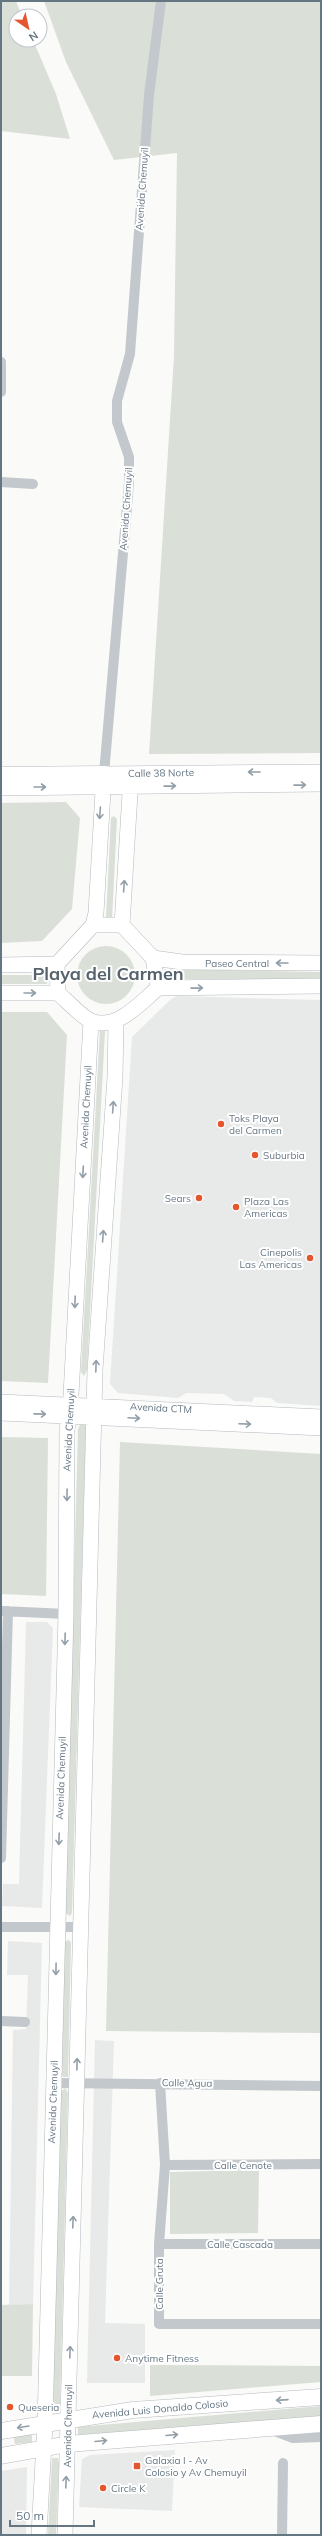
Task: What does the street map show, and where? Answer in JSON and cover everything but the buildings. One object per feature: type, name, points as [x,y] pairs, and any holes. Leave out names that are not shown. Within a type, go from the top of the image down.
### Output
[{"type":"main road","name":"Calle 38 Norte","points":[[1,788],[103,781],[321,772]]},
{"type":"main road","name":"Calle 38 Norte","points":[[1,774],[103,781]]},
{"type":"main road","name":"Calle 38 Norte","points":[[130,780],[321,784]]},
{"type":"main road","points":[[122,925],[130,780]]},
{"type":"main road","name":"Avenida Chemuyil","points":[[93,924],[96,913],[103,781]]},
{"type":"main road","points":[[58,993],[57,964],[93,924],[122,925],[153,958],[158,988]]},
{"type":"main road","name":"Paseo Central","points":[[153,958],[182,962],[321,963]]},
{"type":"main road","points":[[1,965],[57,964]]},
{"type":"main road","points":[[1,993],[58,993],[91,1021],[116,1022],[158,988],[321,986]]},
{"type":"main road","name":"Avenida Chemuyil","points":[[40,2535],[42,2448],[45,2424],[66,1614],[67,1429],[71,1409],[91,1021]]},
{"type":"main road","name":"Avenida Chemuyil","points":[[65,2535],[95,1411],[102,1242],[115,1076],[116,1022]]},
{"type":"main road","name":"Avenida CTM","points":[[1,1402],[95,1411],[321,1428]]},
{"type":"main road","name":"Avenida CTM","points":[[1,1413],[71,1409]]},
{"type":"main road","name":"Avenida CTM","points":[[95,1411],[321,1418]]},
{"type":"main road","name":"Avenida Luis Donaldo Colosio","points":[[1,2431],[45,2424],[68,2418],[133,2410],[321,2397]]},
{"type":"main road","points":[[1,2436],[3,2456],[68,2444],[321,2424]]},
{"type":"street","name":"Avenida Chemuyil","points":[[103,781],[129,457],[117,422],[117,401],[130,354],[149,95],[161,1]]},
{"type":"street","points":[[1,362],[1,392]]},
{"type":"street","points":[[1,482],[33,484]]},
{"type":"street","points":[[1,1858],[4,1611],[66,1614]]},
{"type":"street","points":[[1,1927],[82,1927]]},
{"type":"street","points":[[1,2021],[25,2022]]},
{"type":"street","name":"Calle Agua","points":[[53,2083],[321,2086]]},
{"type":"street","name":"Calle Gruta","points":[[160,2083],[164,2165],[160,2244],[159,2324],[321,2324]]},
{"type":"street","name":"Calle Cenote","points":[[164,2165],[321,2164]]},
{"type":"street","name":"Calle Cascada","points":[[160,2244],[321,2244]]},
{"type":"street","points":[[265,2428],[293,2438],[321,2437]]},
{"type":"street","points":[[282,2535],[283,2463]]},
{"type":"shaded area","points":[[1,1],[16,1],[19,8],[8,8],[8,48],[36,48],[56,94],[70,139],[1,131]]},
{"type":"shaded area","points":[[44,1],[321,1],[321,753],[149,754],[174,356],[177,153],[114,160],[66,62],[48,12],[48,8],[47,8]]},
{"type":"shaded area","points":[[66,802],[80,818],[72,909],[42,941],[1,943],[1,803]]},
{"type":"shaded area","points":[[114,816],[117,819],[112,919],[106,918],[111,818]]},
{"type":"shaded area","points":[[106,946],[117,948],[127,954],[133,964],[135,975],[133,986],[127,996],[117,1002],[106,1004],[95,1002],[85,996],[79,986],[77,975],[79,964],[85,954],[95,948]]},
{"type":"shaded area","points":[[164,969],[321,972],[321,979],[164,979]]},
{"type":"shaded area","points":[[1,975],[47,975],[47,984],[1,984]]},
{"type":"shaded area","points":[[177,996],[321,1000],[321,1406],[277,1403],[271,1398],[254,1397],[252,1402],[234,1401],[224,1394],[186,1393],[178,1398],[118,1393],[110,1384],[132,1037],[170,1000]]},
{"type":"shaded area","points":[[1,1012],[47,1012],[67,1035],[48,1383],[1,1381]]},
{"type":"shaded area","points":[[103,1029],[105,1031],[87,1370],[84,1376],[81,1372],[100,1030]]},
{"type":"shaded area","points":[[81,1423],[86,1424],[72,1913],[70,1916],[65,1913],[78,1429]]},
{"type":"shaded area","points":[[1,1437],[48,1438],[46,1596],[1,1594]]},
{"type":"shaded area","points":[[120,1442],[321,1454],[321,2033],[106,2031]]},
{"type":"shaded area","points":[[26,1622],[47,1622],[53,1628],[42,1908],[2,1906],[3,1884],[19,1884]]},
{"type":"shaded area","points":[[68,1940],[71,1942],[68,2077],[63,2077],[61,2073],[65,1942]]},
{"type":"shaded area","points":[[8,1941],[42,1943],[33,2304],[9,2305],[13,2030],[26,2029],[28,1975],[7,1975]]},
{"type":"shaded area","points":[[95,2040],[114,2041],[105,2323],[145,2324],[145,2383],[87,2383]]},
{"type":"shaded area","points":[[65,2088],[68,2093],[60,2408],[55,2412],[52,2409],[60,2093]]},
{"type":"shaded area","points":[[259,2170],[258,2233],[170,2234],[170,2172]]},
{"type":"shaded area","points":[[33,2304],[32,2376],[1,2376],[1,2305]]},
{"type":"shaded area","points":[[150,2365],[321,2366],[321,2382],[150,2396]]},
{"type":"shaded area","points":[[321,2406],[321,2416],[78,2435],[78,2427]]},
{"type":"shaded area","points":[[32,2433],[32,2442],[15,2444],[13,2435]]},
{"type":"shaded area","points":[[175,2450],[172,2511],[79,2507],[82,2459],[90,2455]]},
{"type":"shaded area","points":[[52,2458],[58,2458],[59,2464],[56,2535],[48,2535]]},
{"type":"shaded area","points":[[27,2467],[26,2535],[1,2535],[1,2471]]},
{"type":"place","name":"Toks Playa del Carmen","points":[[221,1124]]},
{"type":"place","name":"Suburbia","points":[[255,1155]]},
{"type":"place","name":"Sears","points":[[199,1198]]},
{"type":"place","name":"Plaza Las Americas","points":[[236,1207]]},
{"type":"place","name":"Cinepolis Las Americas","points":[[310,1258]]},
{"type":"place","name":"Anytime Fitness","points":[[117,2358]]},
{"type":"place","name":"Queseria","points":[[10,2407]]},
{"type":"place","name":"Galaxia I - Av Colosio y Av Chemuyil","points":[[137,2466]]},
{"type":"place","name":"Circle K","points":[[103,2488]]},
{"type":"district","name":"Playa del Carmen","points":[[108,973]]}]
